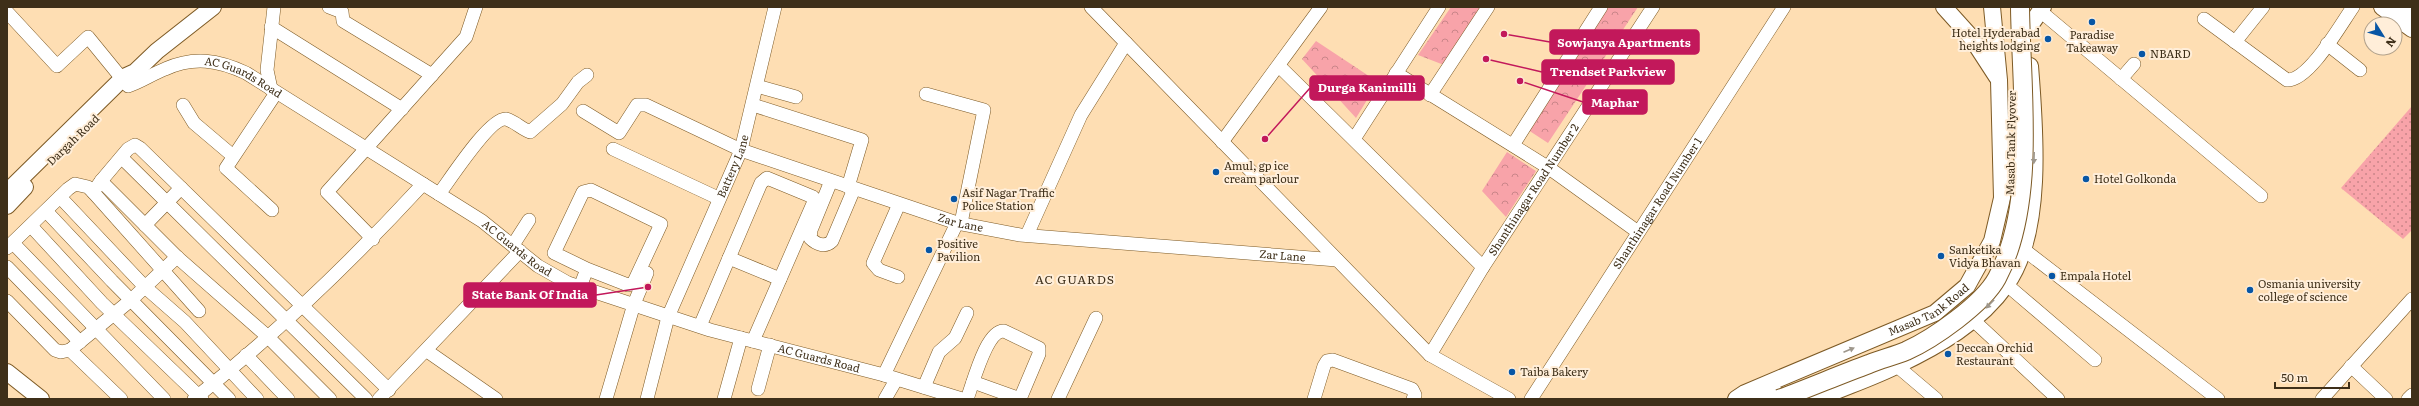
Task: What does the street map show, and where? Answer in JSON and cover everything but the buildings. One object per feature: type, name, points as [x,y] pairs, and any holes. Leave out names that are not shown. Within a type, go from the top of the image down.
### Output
[{"type":"highway","name":"Masab Tank Flyover","points":[[1776,396],[1900,341],[1943,318],[1966,297],[1986,271],[2002,239],[2010,204],[2013,164],[2012,7]]},
{"type":"highway","name":"Masab Tank Flyover","points":[[1756,399],[1776,396],[1906,351],[1947,327],[1971,306],[1996,279],[2011,247],[2019,210],[2024,119],[2020,7]]},
{"type":"main road","name":"Dargah Road","points":[[7,192],[157,51],[213,7]]},
{"type":"main road","points":[[1944,7],[1971,37],[1999,80]]},
{"type":"main road","name":"Masab Tank Road","points":[[1736,399],[1745,393],[1935,313],[1966,286],[1992,240],[2002,198],[2000,98],[1992,7]]},
{"type":"main road","points":[[2382,7],[2412,29]]},
{"type":"main road","points":[[2403,7],[2412,13]]},
{"type":"main road","points":[[1827,397],[1897,366],[1947,338],[1974,320],[2007,284],[2023,249],[2032,206],[2035,122],[2027,30],[2037,8]]},
{"type":"main road","name":"Dargah Road","points":[[7,206],[128,79]]},
{"type":"main road","points":[[2000,98],[2032,94]]},
{"type":"main road","points":[[2000,122],[2035,122]]},
{"type":"main road","points":[[7,372],[41,399]]},
{"type":"street","points":[[272,210],[226,168],[274,91],[267,70],[274,7]]},
{"type":"street","points":[[329,7],[342,10],[343,21],[432,75]]},
{"type":"street","points":[[373,239],[327,192],[368,149],[466,37],[476,7]]},
{"type":"street","name":"Battery Lane","points":[[647,399],[668,317],[718,198],[741,150],[753,105],[775,7]]},
{"type":"street","points":[[1091,7],[1430,355],[1509,399]]},
{"type":"street","points":[[1222,142],[1321,7]]},
{"type":"street","points":[[1354,139],[1439,7]]},
{"type":"street","points":[[1430,95],[1488,7]]},
{"type":"street","points":[[1513,145],[1601,7]]},
{"type":"street","name":"Shanthinagar Road Number 2","points":[[1430,355],[1483,267],[1654,7]]},
{"type":"street","name":"Shanthinagar Road Number 1","points":[[1531,399],[1784,7]]},
{"type":"street","points":[[2235,42],[2263,7]]},
{"type":"street","points":[[2204,18],[2287,80],[2291,80],[2305,73],[2353,7]]},
{"type":"street","points":[[2037,8],[2121,79],[2155,100],[2261,196]]},
{"type":"street","points":[[7,12],[57,66],[88,37],[128,79]]},
{"type":"street","points":[[271,27],[402,109]]},
{"type":"street","points":[[1027,235],[1081,115],[1126,43]]},
{"type":"street","points":[[2327,44],[2360,70]]},
{"type":"street","name":"AC Guards Road","points":[[128,79],[199,60],[225,64],[246,73],[439,194],[482,222],[538,266],[580,287],[634,304],[668,317],[747,340],[924,387],[954,398]]},
{"type":"street","points":[[2121,79],[2134,64]]},
{"type":"street","points":[[1279,66],[1483,267]]},
{"type":"street","points":[[1396,73],[1549,168],[1638,232]]},
{"type":"street","points":[[439,194],[487,131],[498,120],[506,119],[530,132],[562,104],[578,82],[587,75]]},
{"type":"street","points":[[757,86],[796,97]]},
{"type":"street","points":[[885,399],[890,378],[959,223],[984,110],[926,94]]},
{"type":"street","points":[[183,105],[194,123],[233,156]]},
{"type":"street","name":"Zar Lane","points":[[583,111],[619,133],[637,105],[646,105],[741,150],[959,223],[1027,235],[1337,260]]},
{"type":"street","points":[[753,105],[862,140],[851,188],[832,241],[822,245],[815,243],[810,238],[811,230],[831,181]]},
{"type":"street","points":[[93,192],[135,145],[164,169],[181,188],[300,306],[384,395],[427,351],[516,248],[529,220]]},
{"type":"street","points":[[613,149],[718,198]]},
{"type":"street","points":[[122,158],[366,399]]},
{"type":"street","points":[[700,326],[763,179],[767,178],[813,197],[815,204],[780,279],[747,340],[724,399]]},
{"type":"street","points":[[102,181],[177,257],[267,336],[330,399]]},
{"type":"street","points":[[164,399],[96,329],[10,245],[75,184],[88,187],[162,272],[199,311]]},
{"type":"street","points":[[31,226],[113,314],[198,398],[213,383],[286,320],[373,239],[423,184]]},
{"type":"street","points":[[145,225],[181,188]]},
{"type":"street","points":[[591,190],[661,224],[633,284],[628,285],[587,269],[554,253],[583,192],[591,190]]},
{"type":"street","points":[[60,197],[145,287],[185,322],[257,399]]},
{"type":"street","points":[[898,278],[879,270],[873,263],[899,204]]},
{"type":"street","points":[[46,211],[229,399]]},
{"type":"street","points":[[606,399],[634,304],[664,233]]},
{"type":"street","points":[[2023,249],[2218,399]]},
{"type":"street","points":[[7,301],[56,350],[61,352],[75,346],[96,329],[131,300],[177,257]]},
{"type":"street","points":[[729,258],[780,279]]},
{"type":"street","points":[[7,267],[121,399]]},
{"type":"street","points":[[580,287],[587,269]]},
{"type":"street","points":[[2007,284],[2095,360]]},
{"type":"street","points":[[2322,399],[2412,299]]},
{"type":"street","points":[[924,387],[939,352],[955,338],[967,313]]},
{"type":"street","points":[[1058,399],[1096,318]]},
{"type":"street","points":[[1974,320],[2058,399]]},
{"type":"street","points":[[967,399],[973,382],[987,346],[994,334],[1004,331],[1039,348],[1040,354],[1020,399],[973,382]]},
{"type":"street","points":[[758,389],[770,345]]},
{"type":"street","points":[[427,351],[496,399]]},
{"type":"street","points":[[246,354],[288,399]]},
{"type":"street","points":[[1314,399],[1324,366],[1327,362],[1333,360],[1412,389],[1415,395],[1413,399]]},
{"type":"street","points":[[1897,366],[1936,399]]},
{"type":"street","points":[[2351,366],[2386,399]]},
{"type":"street","points":[[2408,399],[2412,395]]},
{"type":"green space","points":[[1451,7],[1482,7],[1444,65],[1418,55]]},
{"type":"green space","points":[[1608,7],[1638,7],[1548,143],[1525,128]]},
{"type":"green space","points":[[1316,41],[1378,82],[1356,118],[1302,59]]},
{"type":"green space","points":[[2412,106],[2412,230],[2403,239],[2341,188]]},
{"type":"green space","points":[[1507,152],[1536,171],[1506,217],[1482,191]]},
{"type":"place","name":"Paradise Takeaway","points":[[2092,22]]},
{"type":"place","name":"Sowjanya Apartments","points":[[1504,34]]},
{"type":"place","name":"Hotel Hyderabad heights lodging","points":[[2048,39]]},
{"type":"place","name":"NBARD","points":[[2142,54]]},
{"type":"place","name":"Trendset Parkview","points":[[1486,59]]},
{"type":"place","name":"Maphar","points":[[1520,81]]},
{"type":"place","name":"Durga Kanimilli","points":[[1265,139]]},
{"type":"place","name":"Amul, gp ice cream parlour","points":[[1216,172]]},
{"type":"place","name":"Hotel Golkonda","points":[[2086,179]]},
{"type":"place","name":"Asif Nagar Traffic Police Station","points":[[954,199]]},
{"type":"place","name":"Positive Pavilion","points":[[929,250]]},
{"type":"place","name":"Sanketika Vidya Bhavan","points":[[1941,256]]},
{"type":"place","name":"Empala Hotel","points":[[2052,276]]},
{"type":"place","name":"State Bank Of India","points":[[648,287]]},
{"type":"place","name":"Osmania university college of science","points":[[2250,290]]},
{"type":"place","name":"Deccan Orchid Restaurant","points":[[1948,354]]},
{"type":"place","name":"Taiba Bakery","points":[[1512,372]]},
{"type":"district","name":"AC GUARDS","points":[[1075,280]]}]
